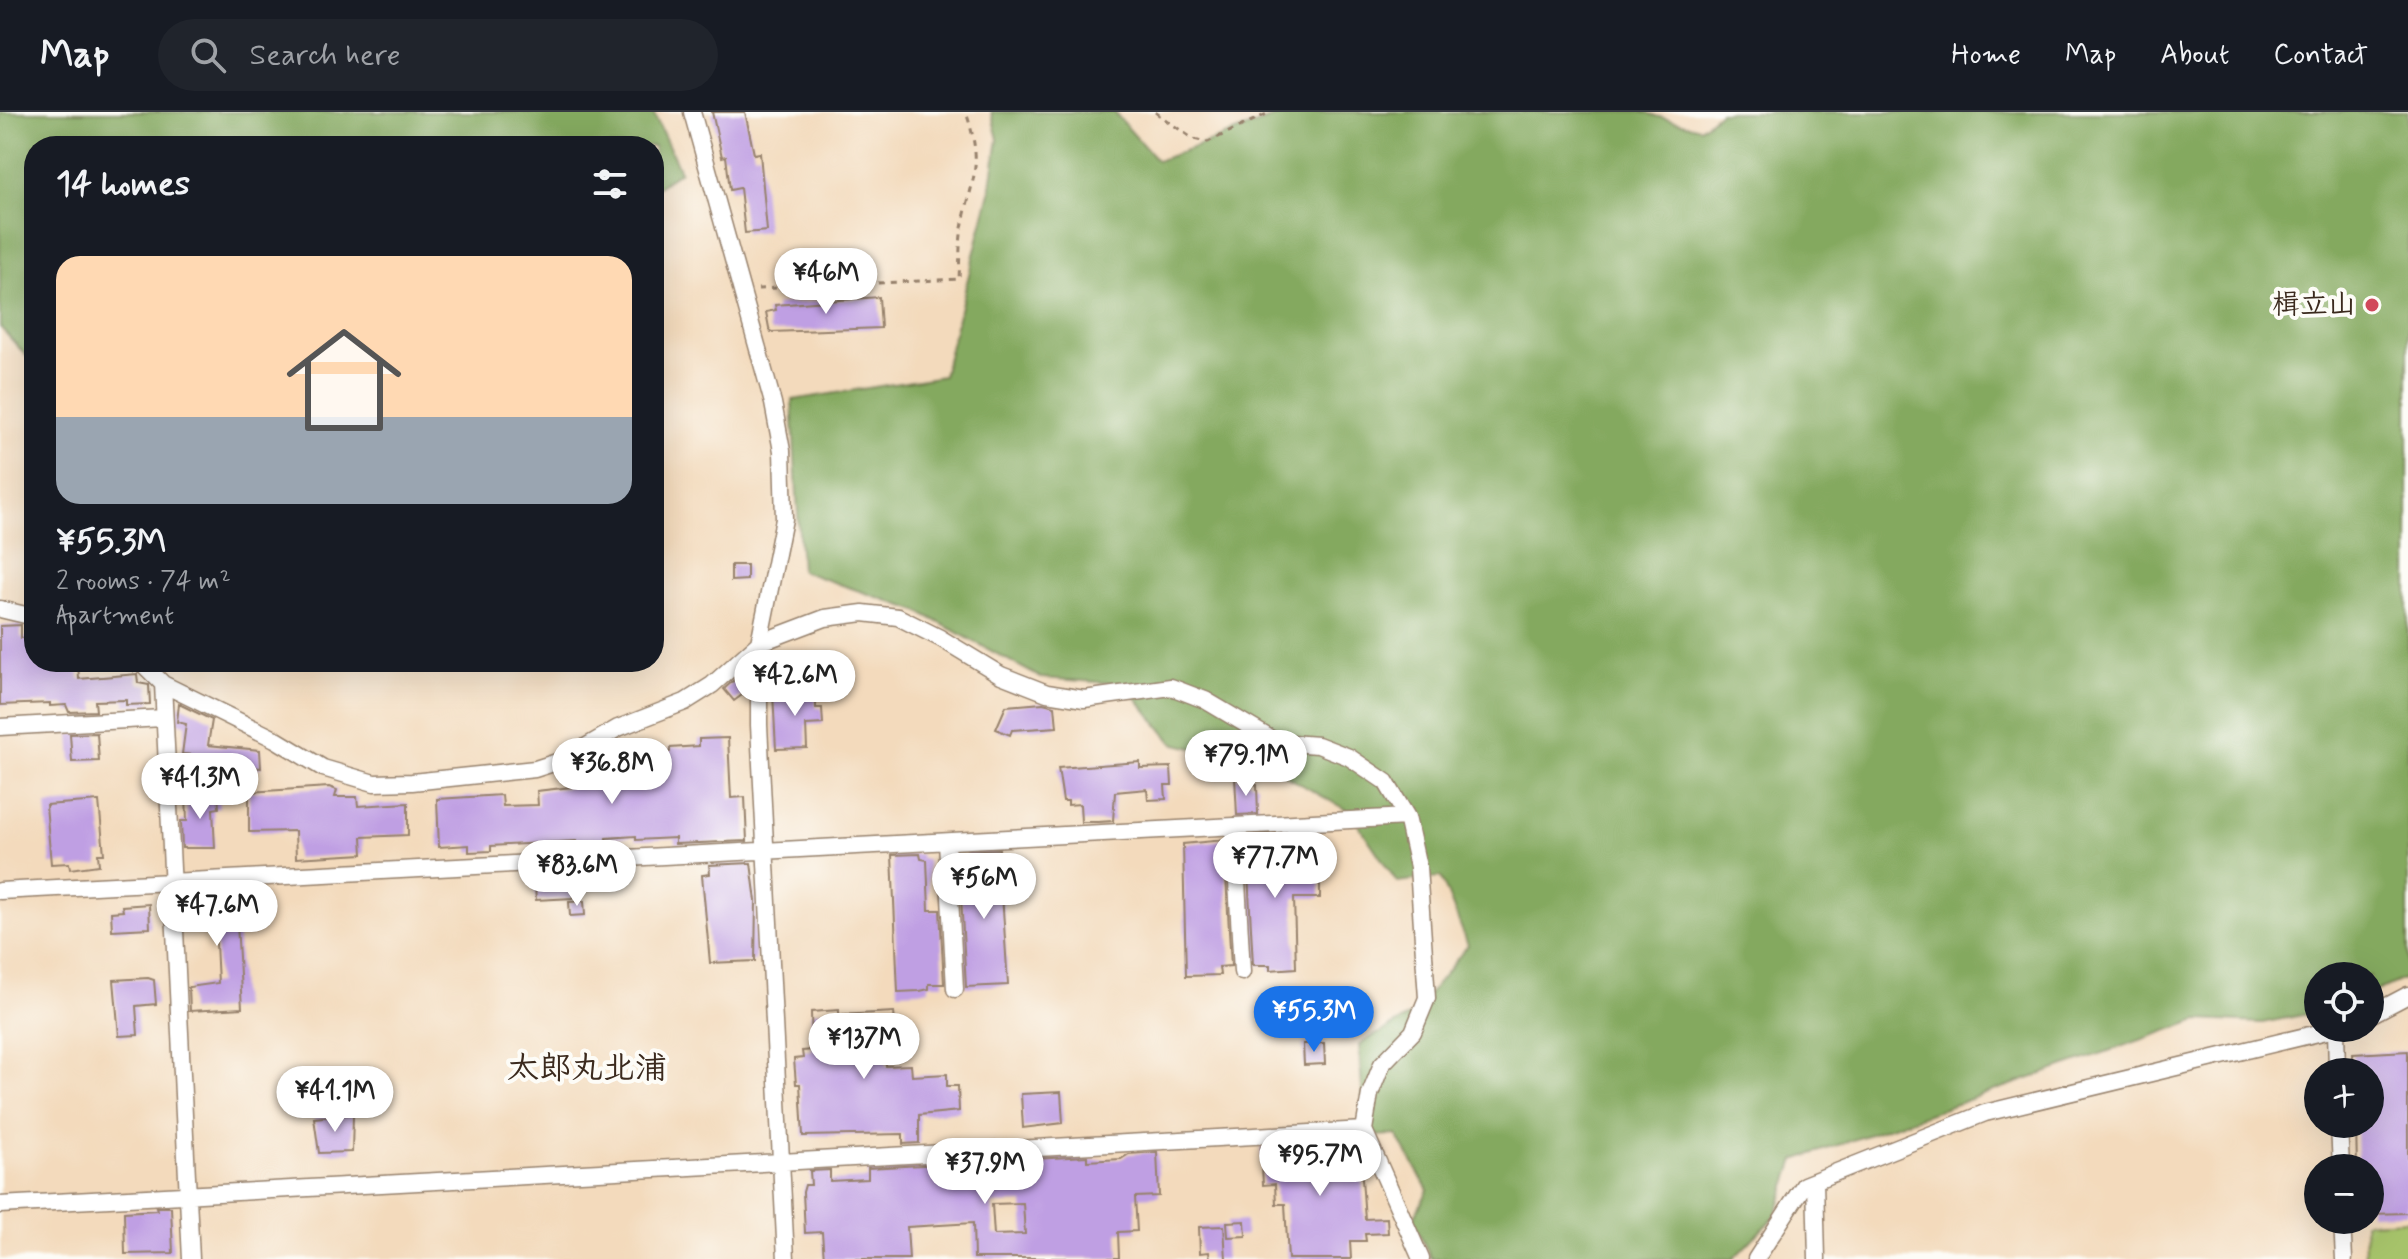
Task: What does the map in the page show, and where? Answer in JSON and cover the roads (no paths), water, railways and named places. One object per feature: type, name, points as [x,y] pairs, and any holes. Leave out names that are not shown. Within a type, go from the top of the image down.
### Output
[{"type":"street","points":[[692,112],[773,403],[784,483],[784,519],[759,643],[764,849],[786,1259]]},
{"type":"street","points":[[0,609],[24,615]]},
{"type":"street","points":[[151,672],[163,684],[275,739],[323,768],[374,783],[412,782],[535,769],[563,760],[618,728],[685,702],[712,685],[759,643],[825,618],[863,613],[898,617],[1001,675],[1047,693],[1084,699],[1171,687],[1205,700],[1276,742],[1318,745],[1349,757],[1386,782],[1407,817],[1418,867],[1427,998],[1413,1032],[1382,1064],[1370,1094],[1364,1130],[1421,1259]]},
{"type":"street","points":[[163,684],[191,1259]]},
{"type":"street","points":[[0,727],[163,718]]},
{"type":"street","points":[[0,891],[1407,817]]},
{"type":"street","points":[[1234,827],[1242,972]]},
{"type":"street","points":[[947,842],[955,989]]},
{"type":"street","points":[[2384,1008],[2408,995]]},
{"type":"street","points":[[1756,1259],[1804,1185],[1985,1113],[2304,1037]]},
{"type":"street","points":[[0,1205],[1364,1130]]},
{"type":"street","points":[[1815,1181],[1817,1259]]},
{"type":"street","points":[[2343,1234],[2344,1259]]},
{"type":"place","name":"楫立山","points":[[2372,305]]},
{"type":"district","name":"太郎丸北浦","points":[[587,1069]]}]
